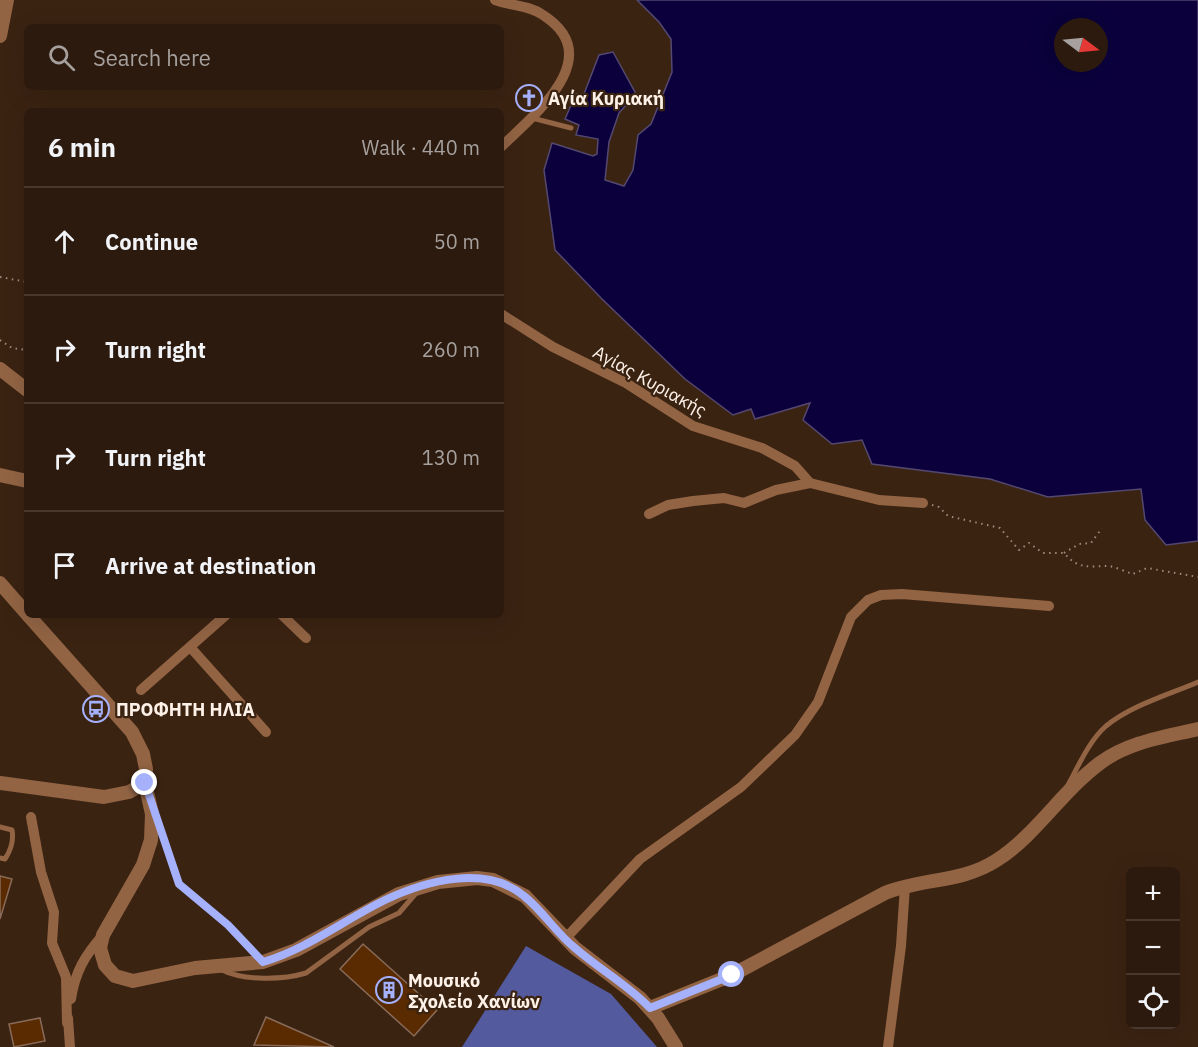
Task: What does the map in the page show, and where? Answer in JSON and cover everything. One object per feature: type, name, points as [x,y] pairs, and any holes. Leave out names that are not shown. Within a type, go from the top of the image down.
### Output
[{"type":"street","points":[[0,36],[7,0]]},
{"type":"street","points":[[495,0],[510,6],[525,3],[542,14],[565,36],[569,52],[568,66],[560,86],[504,144]]},
{"type":"street","name":"Αγίας Κυριακής","points":[[504,316],[553,347],[626,383],[693,426],[762,448],[795,466],[810,483],[879,500],[923,503]]},
{"type":"street","points":[[0,369],[24,388]]},
{"type":"street","points":[[0,475],[24,480]]},
{"type":"street","points":[[650,514],[668,505],[693,501],[724,498],[744,502],[776,490],[810,483]]},
{"type":"street","points":[[0,583],[24,610]]},
{"type":"street","points":[[565,939],[640,859],[741,787],[795,735],[818,702],[851,617],[868,600],[881,595],[902,594],[1049,606]]},
{"type":"street","points":[[32,618],[132,732],[143,754],[145,783],[152,814],[148,853],[131,889],[78,970],[67,1023]]},
{"type":"street","points":[[141,690],[223,618]]},
{"type":"street","points":[[285,618],[306,638]]},
{"type":"street","points":[[191,648],[266,732]]},
{"type":"street","points":[[650,1008],[732,975],[885,894],[905,886],[951,879],[989,865],[1010,850],[1089,772],[1109,757],[1141,743],[1198,729]]},
{"type":"street","points":[[0,783],[104,797],[129,792],[145,783]]},
{"type":"street","points":[[31,817],[41,872],[54,912],[52,943],[66,977],[70,1047]]},
{"type":"street","points":[[103,935],[100,948],[102,959],[110,971],[124,980],[133,981],[195,968],[263,962],[296,950],[386,899],[421,886],[477,878],[502,883],[525,896],[565,939],[650,1008],[676,1047]]},
{"type":"street","points":[[888,1047],[901,946],[905,886]]},
{"type":"lane","points":[[531,117],[571,128]]},
{"type":"lane","points":[[1059,802],[1088,749],[1105,727],[1129,712],[1198,682]]},
{"type":"lane","points":[[0,827],[12,830],[13,836],[9,853],[5,859],[0,858]]},
{"type":"lane","points":[[217,967],[232,975],[250,977],[295,976],[306,973],[369,927],[399,913],[421,886]]},
{"type":"path","points":[[0,277],[24,281]]},
{"type":"path","points":[[0,340],[12,348],[24,350]]},
{"type":"path","points":[[923,503],[939,507],[948,516],[1000,528],[1019,550],[1029,543],[1043,554],[1064,553],[1079,544],[1090,543],[1102,528]]},
{"type":"path","points":[[1064,553],[1074,564],[1100,569],[1109,566],[1133,574],[1147,568],[1198,577]]},
{"type":"path","points":[[163,831],[179,884],[228,925],[263,962]]},
{"type":"shaded area","points":[[637,0],[1198,0],[1198,541],[1166,545],[1145,520],[1141,489],[1048,497],[990,479],[872,464],[862,440],[832,444],[803,420],[810,403],[755,419],[751,409],[733,415],[685,379],[555,250],[544,170],[552,143],[593,156],[597,154],[598,139],[576,135],[579,125],[565,119],[576,94],[584,94],[599,55],[613,52],[636,94],[619,113],[609,142],[605,180],[624,186],[633,170],[638,135],[651,124],[672,72],[671,39],[659,22]]},
{"type":"shaded area","points":[[526,946],[611,994],[657,1047],[462,1047]]},
{"type":"building","points":[[0,876],[12,879],[0,919]]},
{"type":"building","name":"Μουσικό Σχολείο Χανίων","points":[[363,944],[437,1010],[414,1036],[340,969]]},
{"type":"building","points":[[266,1017],[334,1047],[254,1045]]},
{"type":"building","points":[[40,1018],[45,1041],[14,1047],[9,1024]]},
{"type":"place","name":"Αγία Κυριακή","points":[[529,98]]},
{"type":"place","name":"ΠΡΟΦΗΤΗ ΗΛΙΑ","points":[[96,709]]},
{"type":"place","name":"Μουσικό Σχολείο Χανίων","points":[[389,990]]},
{"type":"route","points":[[145,783],[179,884],[228,925],[263,962],[296,950],[386,899],[438,882],[477,878],[502,883],[525,896],[575,948],[598,968],[628,988],[650,1008],[675,1000],[732,975]]}]
